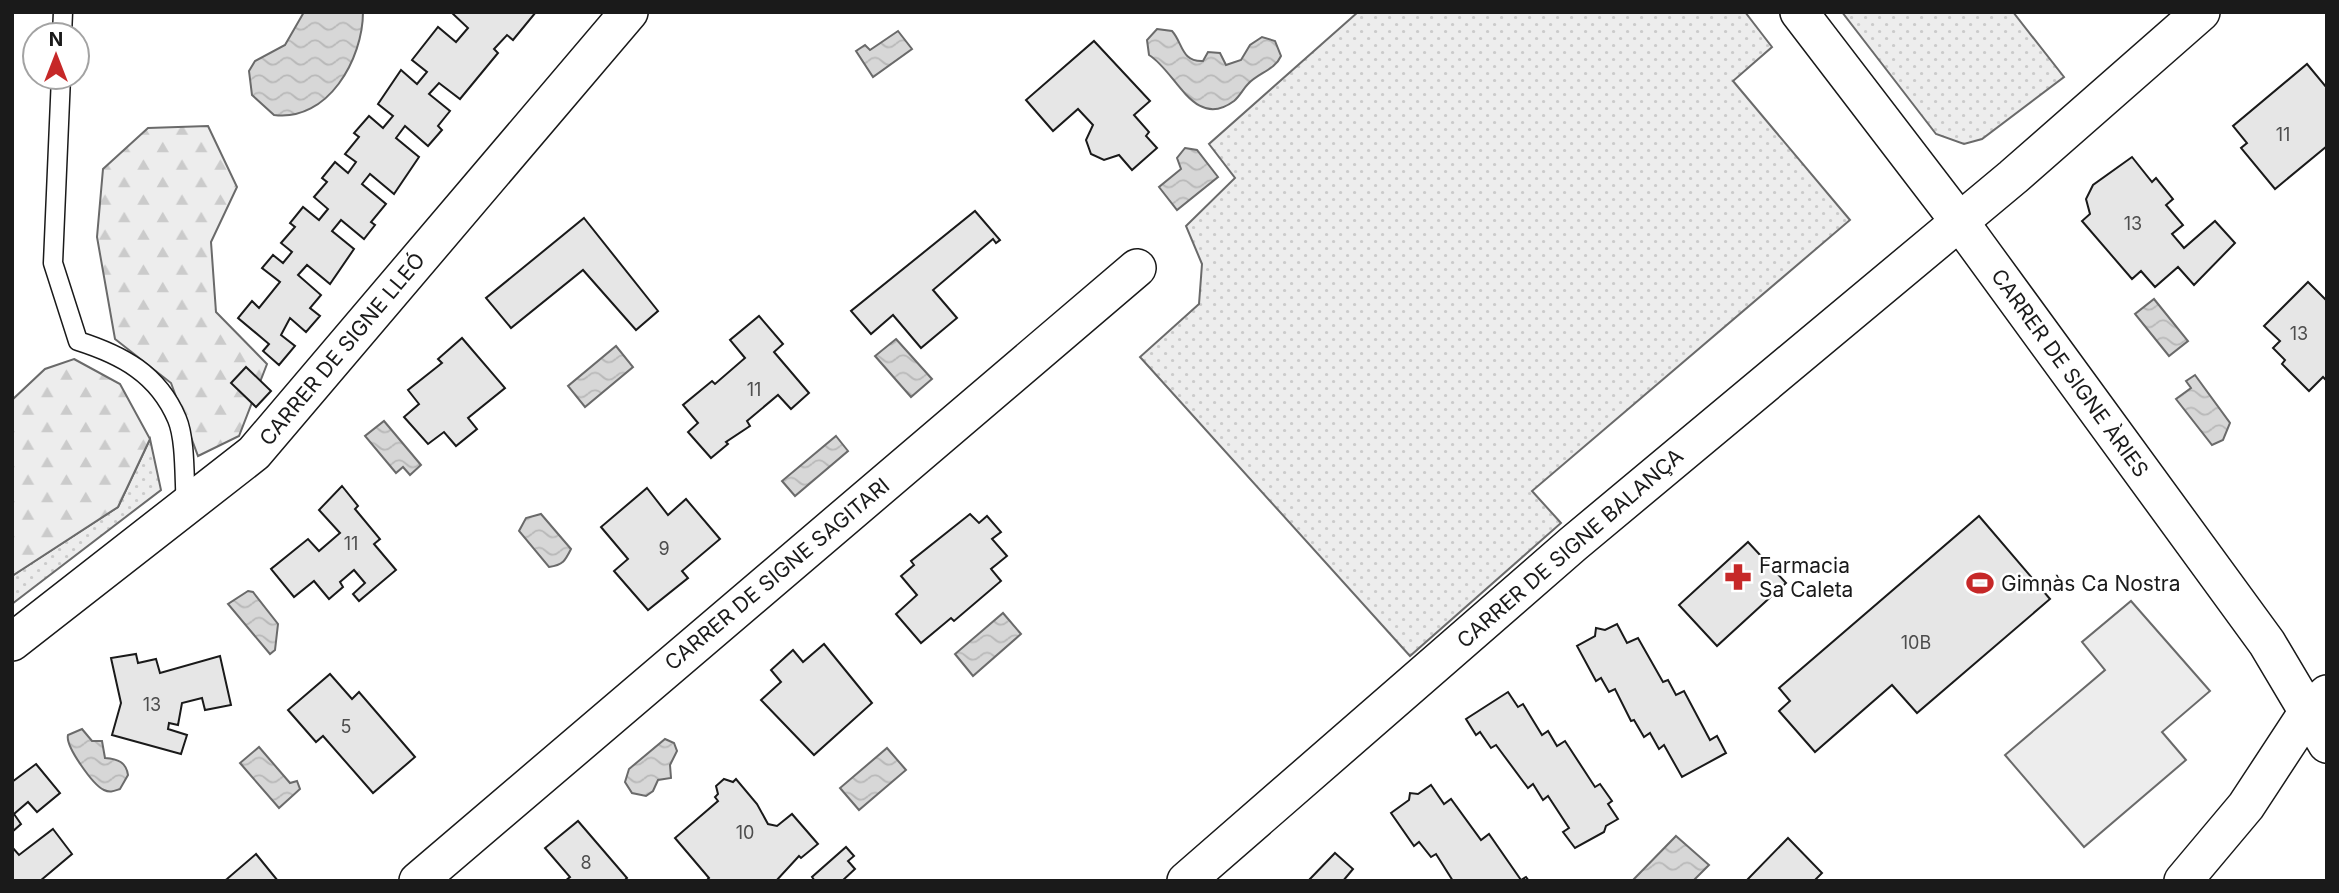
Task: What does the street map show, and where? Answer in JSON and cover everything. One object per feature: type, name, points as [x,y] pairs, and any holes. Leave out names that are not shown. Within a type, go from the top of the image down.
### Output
[{"type":"street","name":"CARRER DE SIGNE LLEÓ","points":[[12,642],[254,453],[629,12]]},
{"type":"street","name":"CARRER DE SIGNE ÀRIES","points":[[1799,12],[1959,221],[2267,643],[2317,703],[2327,744]]},
{"type":"street","name":"CARRER DE SIGNE BALANÇA","points":[[1186,881],[1573,544],[1959,221],[2202,12]]},
{"type":"street","name":"CARRER DE SIGNE SAGITARI","points":[[418,881],[1137,268]]},
{"type":"street","points":[[2183,881],[2246,806],[2317,703]]},
{"type":"lane","points":[[60,91],[53,263],[78,341],[106,350],[150,376],[178,420],[186,506]]},
{"type":"green space","points":[[1358,12],[1745,12],[1772,47],[1733,81],[1850,220],[1532,491],[1561,523],[1410,656],[1140,357],[1199,304],[1202,264],[1186,226],[1235,178],[1209,144]]},
{"type":"green space","points":[[1842,12],[2013,12],[2064,77],[1982,139],[1964,144],[1936,134]]},
{"type":"green space","points":[[208,126],[237,187],[211,242],[216,312],[267,364],[239,436],[198,456],[171,383],[115,339],[97,237],[103,169],[148,128]]},
{"type":"green space","points":[[74,359],[120,384],[150,439],[118,507],[12,576],[12,400],[45,369]]},
{"type":"green space","points":[[150,439],[161,490],[12,604],[12,576],[118,507]]},
{"type":"shaded area","points":[[2131,601],[2210,691],[2162,732],[2186,760],[2084,847],[2005,755],[2105,670],[2082,642]]},
{"type":"water","points":[[304,12],[363,12],[357,49],[339,84],[326,98],[293,115],[274,115],[252,95],[249,71],[255,61],[285,45]]},
{"type":"water","points":[[1157,29],[1172,31],[1186,55],[1196,60],[1203,61],[1208,52],[1220,53],[1226,65],[1241,60],[1250,45],[1262,37],[1275,41],[1281,56],[1275,65],[1248,84],[1234,101],[1220,108],[1208,109],[1187,95],[1149,55],[1147,40]]},
{"type":"water","points":[[898,31],[912,49],[873,77],[856,51],[865,45],[870,50]]},
{"type":"water","points":[[1185,148],[1197,150],[1218,177],[1177,210],[1159,187],[1181,169],[1177,158]]},
{"type":"water","points":[[2154,299],[2188,341],[2169,356],[2135,314]]},
{"type":"water","points":[[896,339],[932,379],[911,397],[875,356]]},
{"type":"water","points":[[616,346],[633,367],[585,407],[568,386]]},
{"type":"water","points":[[2195,375],[2230,423],[2223,440],[2212,445],[2176,399],[2191,388],[2186,381]]},
{"type":"water","points":[[384,421],[421,465],[410,475],[403,467],[396,473],[365,436]]},
{"type":"water","points":[[836,436],[848,451],[795,496],[782,481]]},
{"type":"water","points":[[541,514],[571,549],[558,565],[549,567],[519,531],[526,518]]},
{"type":"water","points":[[248,591],[253,592],[278,624],[275,650],[270,654],[228,604]]},
{"type":"water","points":[[1003,613],[1021,634],[973,676],[955,654]]},
{"type":"water","points":[[82,729],[92,741],[102,741],[105,758],[117,760],[125,767],[128,775],[120,789],[110,792],[99,787],[81,765],[71,748],[68,735]]},
{"type":"water","points":[[665,739],[674,743],[677,751],[670,765],[671,778],[658,780],[653,791],[646,796],[632,793],[625,782],[629,769]]},
{"type":"water","points":[[259,747],[290,783],[297,781],[300,789],[279,808],[240,763]]},
{"type":"water","points":[[887,748],[906,770],[859,810],[840,788]]},
{"type":"water","points":[[1676,836],[1709,865],[1693,881],[1632,881]]},
{"type":"building","points":[[451,12],[536,12],[513,40],[507,35],[494,49],[498,53],[460,99],[439,83],[429,94],[450,111],[438,126],[442,130],[428,146],[405,126],[396,138],[419,157],[394,194],[370,174],[362,184],[386,204],[371,222],[375,225],[364,239],[341,220],[332,231],[354,249],[330,284],[307,265],[298,275],[321,295],[310,308],[320,316],[306,332],[290,318],[281,335],[295,346],[279,365],[263,351],[269,344],[238,318],[252,301],[259,308],[280,282],[262,268],[273,255],[283,263],[292,252],[281,243],[295,227],[290,223],[303,207],[319,220],[328,209],[314,197],[327,182],[322,178],[335,162],[348,173],[356,162],[345,154],[359,137],[354,133],[369,116],[383,128],[393,116],[378,104],[401,70],[417,84],[427,72],[412,60],[438,27],[456,42],[468,28]]},
{"type":"building","points":[[1094,41],[1150,101],[1134,115],[1149,132],[1146,136],[1157,148],[1132,170],[1119,155],[1104,160],[1091,154],[1086,140],[1093,125],[1078,109],[1053,131],[1026,100]]},
{"type":"building","points":[[2307,64],[2327,88],[2327,146],[2275,189],[2241,148],[2247,143],[2233,126]]},
{"type":"building","points":[[2132,157],[2152,182],[2156,178],[2173,199],[2166,205],[2183,225],[2172,234],[2184,248],[2215,221],[2235,243],[2194,285],[2178,267],[2155,287],[2141,271],[2132,279],[2082,221],[2090,214],[2086,199],[2093,185]]},
{"type":"building","points":[[975,211],[1000,240],[996,243],[993,239],[933,290],[957,318],[921,348],[893,315],[871,334],[851,311]]},
{"type":"building","points":[[584,218],[658,311],[636,330],[583,270],[511,328],[486,298]]},
{"type":"building","points":[[2308,282],[2327,301],[2327,381],[2323,377],[2309,391],[2282,364],[2285,360],[2273,348],[2280,341],[2264,326]]},
{"type":"building","points":[[759,316],[783,344],[774,352],[809,393],[791,409],[778,395],[747,421],[750,426],[726,442],[728,444],[711,458],[688,432],[698,423],[683,405],[712,381],[715,384],[745,358],[730,340]]},
{"type":"building","points":[[462,338],[505,388],[468,418],[477,429],[456,446],[444,432],[428,444],[404,417],[419,404],[408,390],[442,363],[438,359]]},
{"type":"building","points":[[246,367],[271,391],[256,407],[231,383]]},
{"type":"building","points":[[342,486],[358,506],[355,509],[380,539],[374,544],[396,570],[359,601],[353,594],[365,583],[354,570],[340,582],[343,587],[329,599],[314,581],[294,597],[271,569],[308,539],[319,551],[340,533],[319,510]]},
{"type":"building","points":[[647,488],[668,515],[686,499],[720,539],[682,571],[688,578],[648,610],[614,571],[628,559],[601,527]]},
{"type":"building","points":[[970,514],[979,523],[987,516],[1001,532],[992,539],[1007,556],[991,569],[1001,581],[954,621],[951,618],[921,643],[896,614],[917,595],[901,576],[914,565],[911,561]]},
{"type":"building","points":[[1979,516],[2050,599],[1917,713],[1892,685],[1815,752],[1779,711],[1790,701],[1779,688]]},
{"type":"building","points":[[1748,542],[1786,583],[1717,646],[1679,605]]},
{"type":"building","points":[[1617,624],[1627,643],[1638,638],[1663,682],[1668,680],[1676,695],[1684,691],[1710,740],[1717,736],[1726,753],[1682,777],[1664,745],[1659,749],[1650,733],[1644,737],[1634,720],[1631,721],[1615,689],[1609,692],[1601,678],[1596,681],[1577,646],[1595,636],[1596,628],[1605,630]]},
{"type":"building","points":[[824,644],[872,703],[814,755],[761,700],[781,682],[771,670],[793,650],[803,662]]},
{"type":"building","points":[[136,654],[138,663],[156,659],[160,673],[220,656],[231,705],[205,710],[202,698],[182,703],[178,725],[169,723],[168,729],[187,735],[181,754],[112,735],[121,703],[111,658]]},
{"type":"building","points":[[330,674],[352,699],[359,692],[415,757],[373,793],[323,736],[316,742],[288,710]]},
{"type":"building","points":[[1508,692],[1518,707],[1523,704],[1542,735],[1548,731],[1557,746],[1565,741],[1595,787],[1600,784],[1612,801],[1608,804],[1618,819],[1606,826],[1604,832],[1575,848],[1563,832],[1569,828],[1548,796],[1543,800],[1533,784],[1528,788],[1496,745],[1491,748],[1480,732],[1476,735],[1466,719]]},
{"type":"building","points":[[36,764],[60,793],[37,812],[28,802],[14,814],[21,824],[12,832],[12,782]]},
{"type":"building","points":[[724,779],[733,782],[736,779],[757,804],[768,824],[777,826],[792,814],[818,844],[801,858],[799,856],[776,881],[706,881],[709,878],[675,838],[718,801],[715,797],[718,794],[716,786]]},
{"type":"building","points":[[1431,785],[1444,804],[1451,799],[1481,840],[1489,834],[1521,880],[1526,877],[1529,881],[1453,881],[1436,854],[1431,857],[1419,842],[1414,846],[1391,813],[1409,800],[1410,793],[1418,794]]},
{"type":"building","points":[[578,821],[627,878],[624,881],[565,881],[570,877],[545,848]]},
{"type":"building","points":[[53,829],[72,854],[40,881],[12,881],[12,847],[19,855]]},
{"type":"building","points":[[1788,838],[1822,873],[1814,881],[1746,881]]},
{"type":"building","points":[[846,847],[854,856],[848,861],[855,869],[842,881],[815,881],[812,877]]},
{"type":"building","points":[[1335,853],[1353,869],[1343,881],[1308,881]]},
{"type":"building","points":[[256,854],[278,881],[224,881],[227,879]]},
{"type":"place","name":"Farmacia Sa Caleta","points":[[1738,577]]},
{"type":"place","name":"Gimnàs Ca Nostra","points":[[1980,583]]}]
